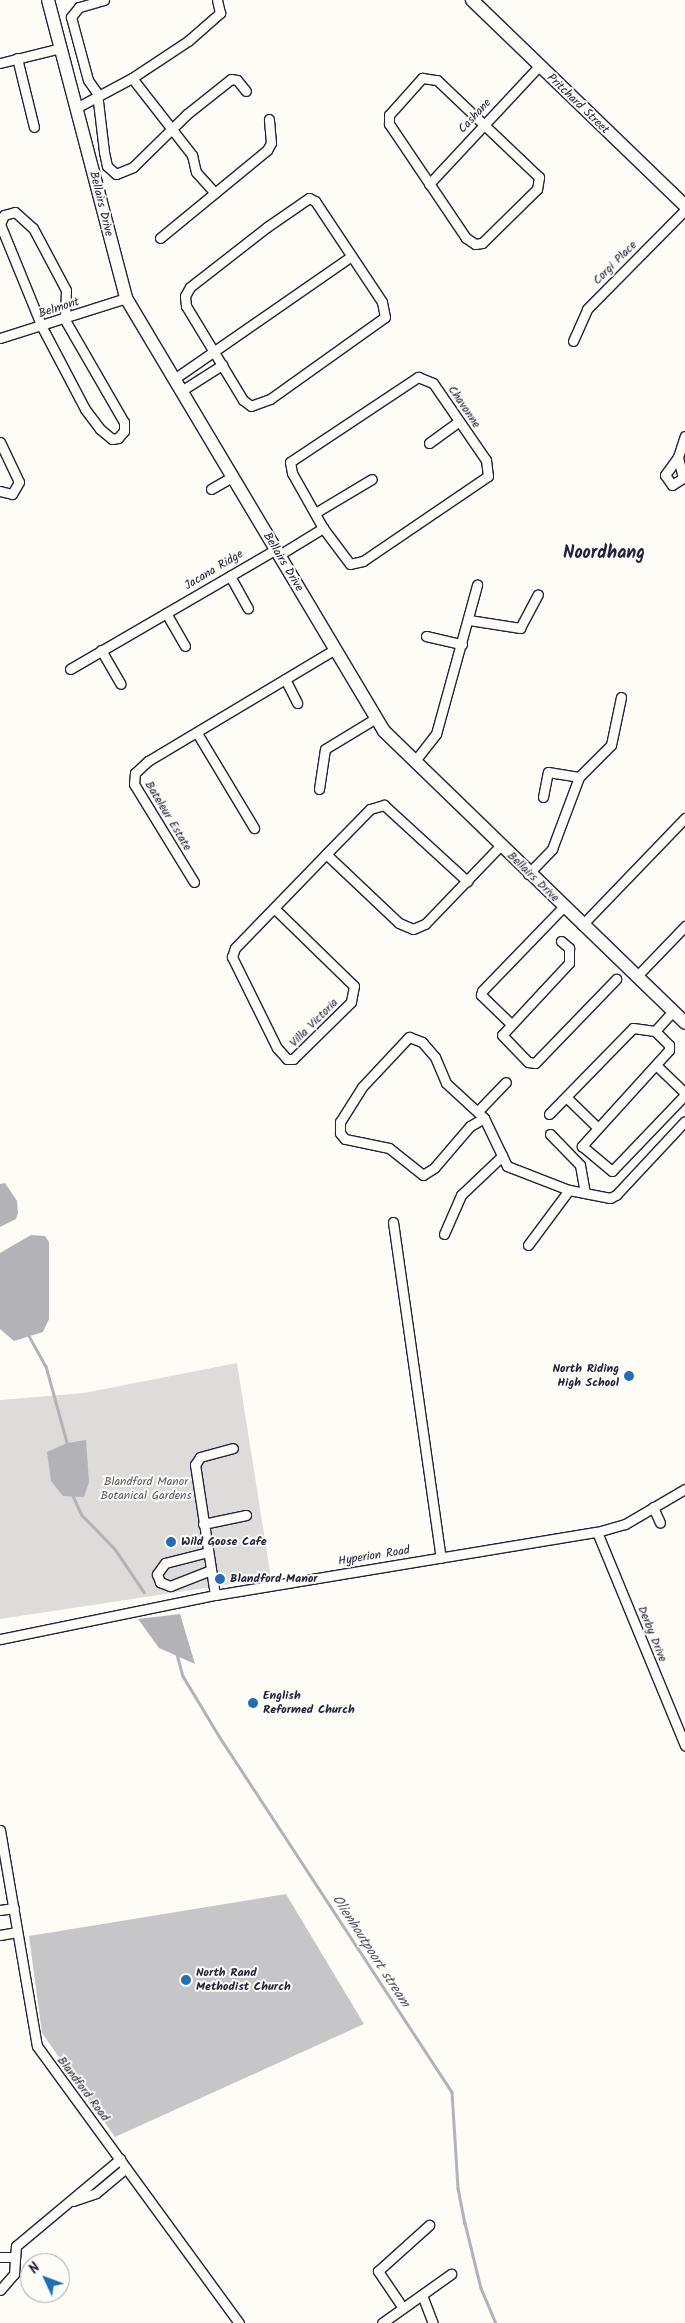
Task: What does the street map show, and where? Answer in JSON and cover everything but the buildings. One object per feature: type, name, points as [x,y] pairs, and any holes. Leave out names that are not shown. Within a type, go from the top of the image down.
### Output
[{"type":"street","name":"Bellairs Drive","points":[[48,0],[126,298],[376,718],[414,762],[528,874],[685,1023]]},
{"type":"street","points":[[104,0],[79,7],[71,17],[88,80],[97,94],[102,143],[108,166],[116,174],[126,173],[171,130],[231,79],[238,80],[246,91]]},
{"type":"street","points":[[76,108],[97,94],[132,78],[218,15],[222,10],[217,0]]},
{"type":"street","name":"Pritchard Street","points":[[475,1],[685,208]]},
{"type":"street","points":[[0,63],[61,48]]},
{"type":"street","points":[[17,58],[34,127]]},
{"type":"street","name":"Cashane","points":[[429,184],[540,66]]},
{"type":"street","points":[[132,78],[196,160],[200,177],[215,193]]},
{"type":"street","points":[[419,79],[437,80],[537,174],[537,189],[491,237],[475,244],[466,238],[429,184],[388,118],[419,79]]},
{"type":"street","points":[[160,238],[270,147],[269,119]]},
{"type":"street","points":[[306,199],[315,201],[350,257],[382,302],[384,320],[254,407],[243,400],[215,353],[186,306],[187,291],[288,210],[306,199]]},
{"type":"street","name":"Corgi Place","points":[[573,341],[587,309],[685,208]]},
{"type":"street","points":[[9,213],[20,214],[28,221],[60,278],[68,301],[65,320],[124,422],[124,431],[118,438],[108,436],[89,415],[42,327],[2,231],[1,220],[9,213]]},
{"type":"street","points":[[174,378],[215,353],[350,257]]},
{"type":"street","name":"Belmont","points":[[0,338],[65,320],[126,298]]},
{"type":"street","points":[[181,391],[222,365]]},
{"type":"street","name":"Chavonne","points":[[418,377],[430,380],[459,421],[488,465],[488,476],[483,482],[358,563],[350,564],[342,558],[292,472],[292,459],[409,381],[418,377]]},
{"type":"street","points":[[429,443],[459,421]]},
{"type":"street","points":[[678,457],[685,436]]},
{"type":"street","points":[[0,442],[19,482],[12,494],[0,491]]},
{"type":"street","points":[[211,489],[232,477]]},
{"type":"street","points":[[315,513],[372,479]]},
{"type":"street","points":[[277,552],[323,528]]},
{"type":"street","name":"Jacana Ridge","points":[[70,669],[230,576],[277,552]]},
{"type":"street","points":[[230,576],[248,608]]},
{"type":"street","points":[[414,762],[436,734],[469,620],[477,585]]},
{"type":"street","points":[[469,620],[520,628],[538,594]]},
{"type":"street","points":[[166,614],[185,646]]},
{"type":"street","points":[[426,636],[462,644]]},
{"type":"street","name":"Bateleur Estate","points":[[194,882],[134,779],[148,761],[335,649]]},
{"type":"street","points":[[101,650],[122,684]]},
{"type":"street","points":[[285,679],[297,703]]},
{"type":"street","points":[[528,874],[552,850],[578,777],[611,745],[620,698]]},
{"type":"street","points":[[319,789],[325,749],[376,718]]},
{"type":"street","points":[[197,733],[254,828]]},
{"type":"street","points":[[543,798],[550,763]]},
{"type":"street","points":[[548,772],[578,777]]},
{"type":"street","name":"Villa Victoria","points":[[275,909],[354,986],[351,1002],[294,1059],[287,1059],[276,1045],[232,957],[235,948],[275,909],[326,854],[370,809],[384,805],[467,881]]},
{"type":"street","points":[[582,925],[685,818]]},
{"type":"street","points":[[326,854],[410,929],[425,924],[500,846]]},
{"type":"street","points":[[511,1024],[481,995],[482,991],[563,907]]},
{"type":"street","points":[[636,976],[685,926]]},
{"type":"street","points":[[561,941],[568,948],[569,963],[511,1024],[503,1038],[534,1064],[616,979]]},
{"type":"street","points":[[655,1031],[673,1012]]},
{"type":"street","points":[[549,1114],[633,1028],[655,1031],[670,1048],[597,1127],[582,1146],[612,1171],[685,1094],[656,1065]]},
{"type":"street","points":[[506,1082],[481,1114],[434,1168],[423,1175],[389,1148],[345,1139],[340,1133],[340,1122],[362,1087],[410,1036],[422,1042],[435,1057],[446,1083],[481,1114],[502,1156],[512,1170],[569,1190],[616,1196],[685,1121]]},
{"type":"street","points":[[566,1097],[597,1127]]},
{"type":"street","points":[[550,1134],[580,1165],[585,1193]]},
{"type":"street","points":[[444,1234],[462,1195],[502,1156]]},
{"type":"street","points":[[528,1245],[569,1190]]},
{"type":"street","points":[[393,1222],[440,1558]]},
{"type":"street","points":[[215,1595],[195,1465],[200,1457],[233,1448]]},
{"type":"street","name":"Hyperion Road","points":[[0,1639],[215,1595],[597,1532],[625,1524],[685,1489]]},
{"type":"street","points":[[653,1507],[660,1522]]},
{"type":"street","points":[[203,1524],[246,1515]]},
{"type":"street","name":"Derby Drive","points":[[597,1532],[685,1746]]},
{"type":"street","points":[[208,1552],[165,1564],[157,1574],[160,1582],[170,1586],[211,1570]]},
{"type":"street","name":"Blandford Road","points":[[0,1830],[37,2046],[239,2323]]},
{"type":"street","points":[[0,1910],[14,1908]]},
{"type":"street","points":[[0,1935],[17,1932]]},
{"type":"street","points":[[0,2290],[12,2279],[13,2257],[20,2242],[120,2159]]},
{"type":"street","points":[[70,2202],[96,2193],[126,2168]]},
{"type":"street","points":[[403,2308],[378,2271],[429,2225]]},
{"type":"street","points":[[0,2257],[13,2257]]},
{"type":"street","points":[[382,2323],[451,2274]]},
{"type":"street","points":[[422,2295],[433,2323]]},
{"type":"green space","name":"Blandford Manor Botanical Gardens","points":[[237,1363],[271,1578],[0,1619],[0,1400],[84,1393]]},
{"type":"shaded area","points":[[5,1183],[17,1201],[18,1213],[16,1219],[0,1227],[0,1184]]},
{"type":"shaded area","points":[[31,1235],[45,1236],[49,1242],[49,1319],[43,1332],[14,1341],[0,1329],[0,1253]]},
{"type":"shaded area","points":[[86,1440],[89,1482],[84,1497],[63,1496],[51,1481],[47,1452],[67,1443]]},
{"type":"shaded area","points":[[180,1614],[195,1664],[159,1648],[138,1619]]},
{"type":"waterway","name":"Olienhoutpoort stream","points":[[28,1334],[46,1366],[68,1446]]},
{"type":"waterway","name":"Olienhoutpoort stream","points":[[73,1496],[82,1515],[115,1549],[144,1592]]},
{"type":"waterway","name":"Olienhoutpoort stream","points":[[177,1654],[183,1676],[219,1736],[452,2092],[458,2188],[481,2288],[496,2323]]},
{"type":"place","name":"North Riding High School","points":[[629,1376]]},
{"type":"place","name":"Wild Goose Cafe","points":[[171,1542]]},
{"type":"place","name":"Blandford Manor","points":[[220,1579]]},
{"type":"place","name":"English Reformed Church","points":[[253,1703]]},
{"type":"place","name":"North Rand Methodist Church","points":[[186,1980]]},
{"type":"district","name":"Noordhang","points":[[604,554]]}]
